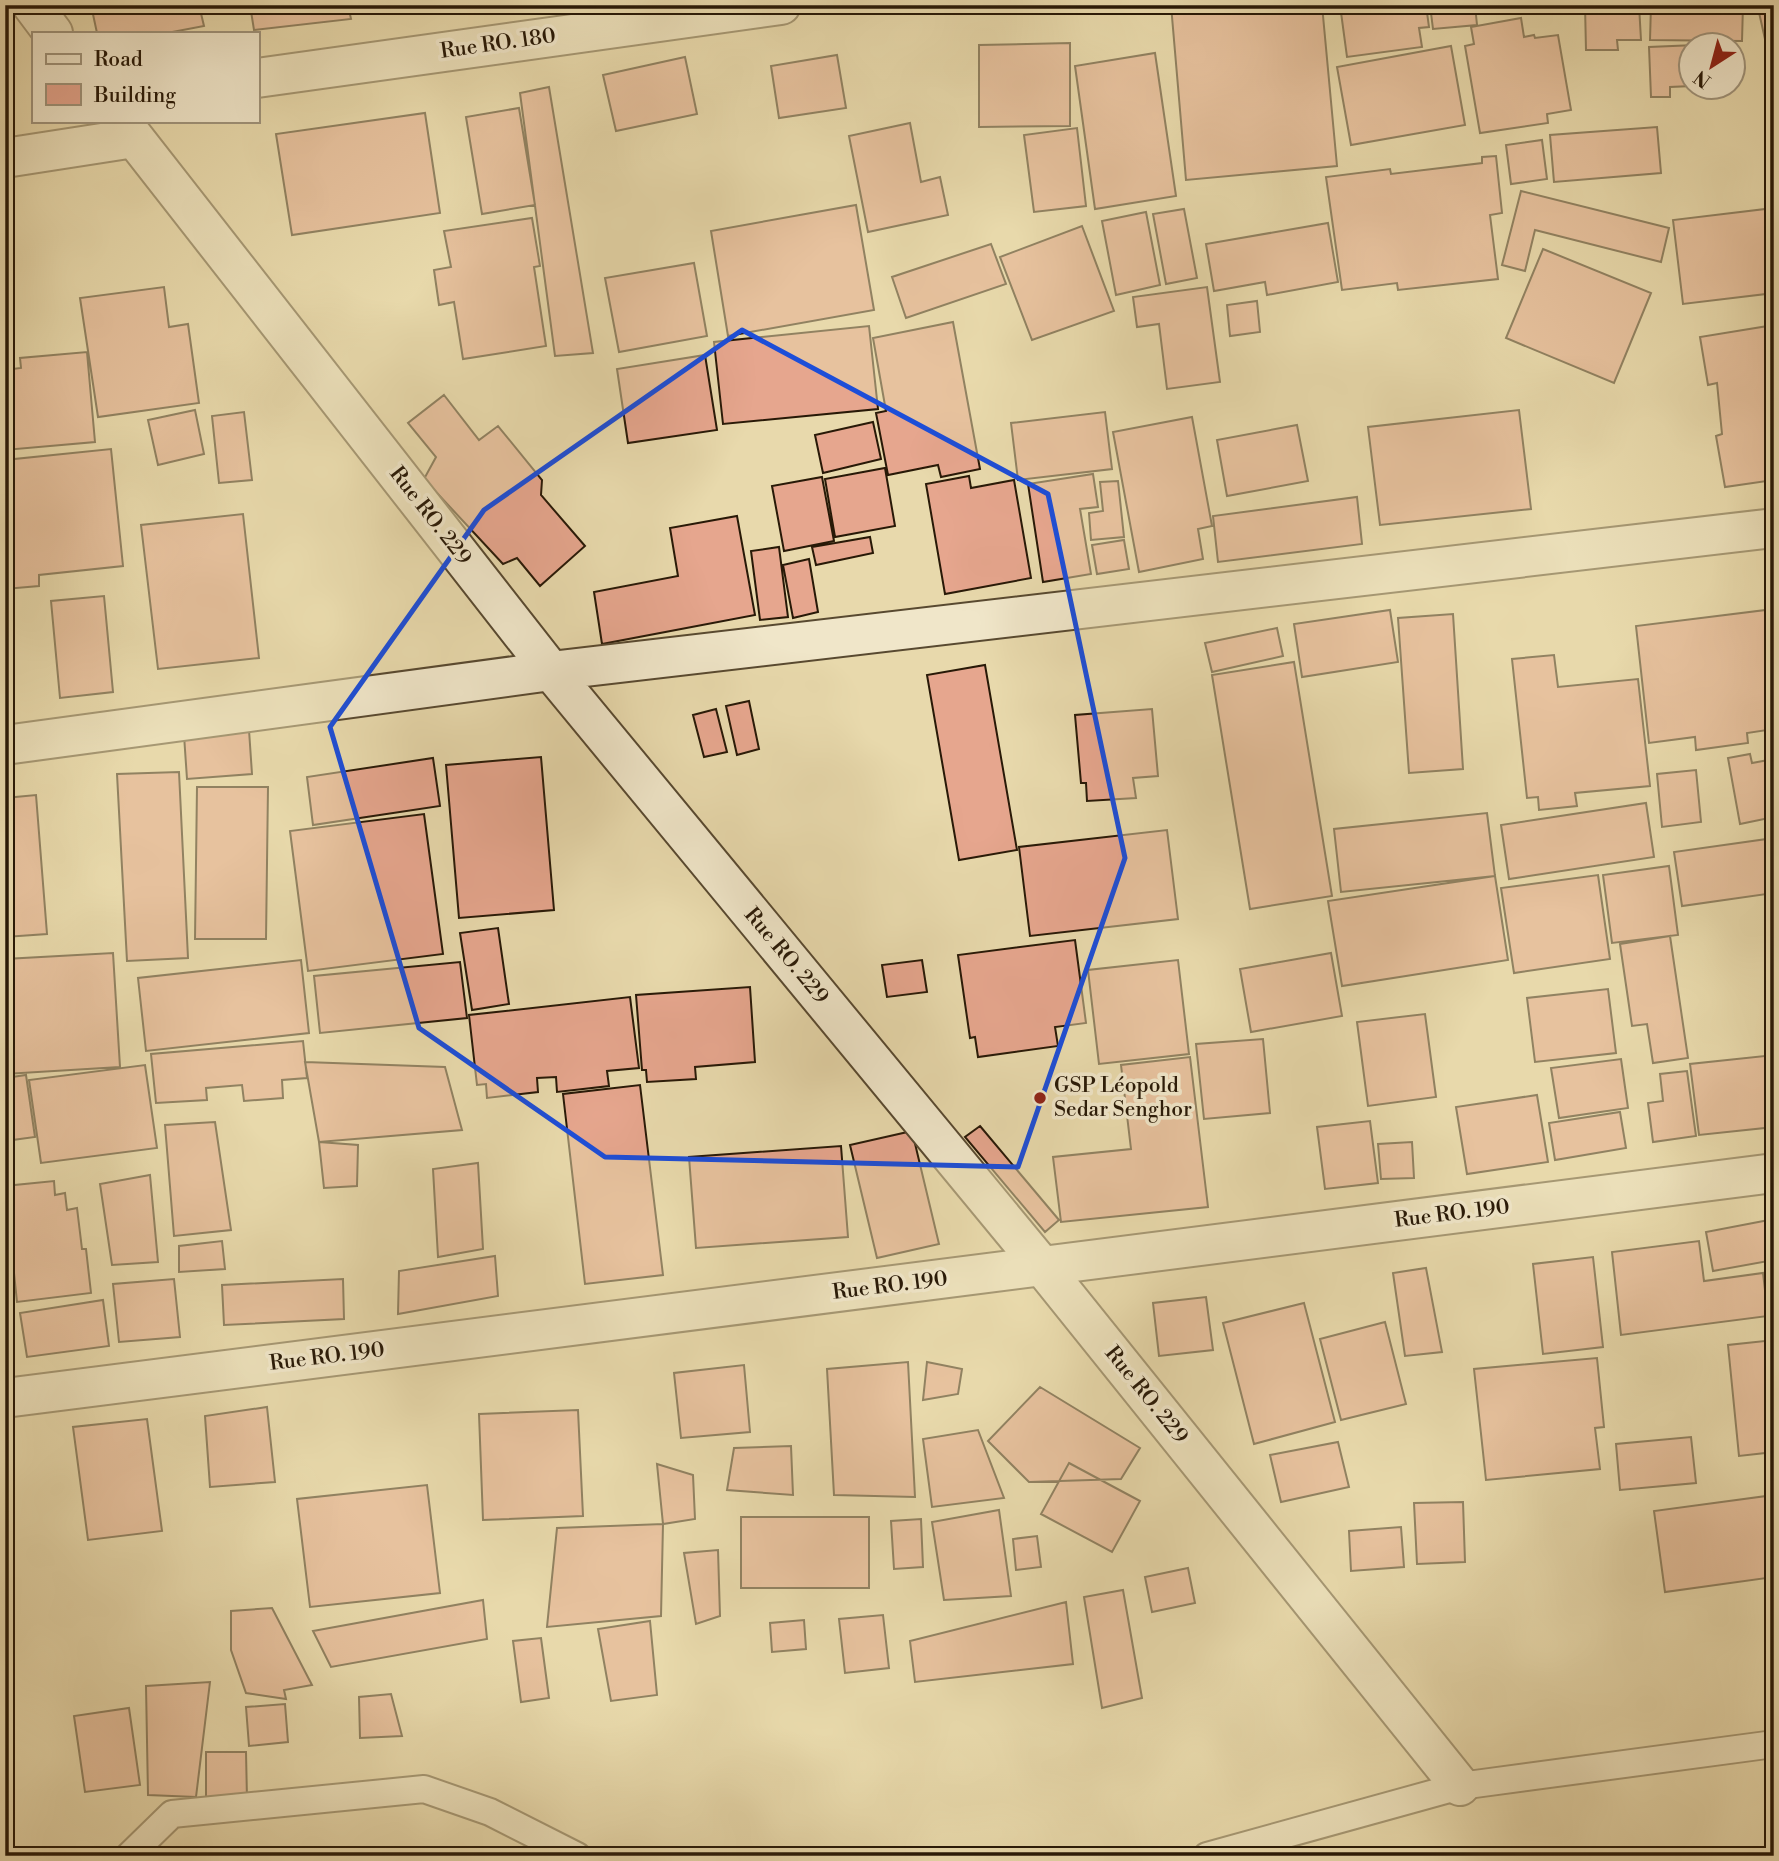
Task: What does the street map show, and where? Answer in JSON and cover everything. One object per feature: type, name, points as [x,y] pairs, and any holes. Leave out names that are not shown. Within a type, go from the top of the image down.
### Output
[{"type":"street","points":[[32,5],[52,32]]},
{"type":"street","name":"Rue RO. 180","points":[[259,78],[650,14],[781,5]]},
{"type":"street","points":[[5,158],[128,130]]},
{"type":"street","name":"Rue RO. 229","points":[[128,130],[551,671],[1042,1266],[1460,1786]]},
{"type":"street","points":[[5,744],[551,671],[1774,528]]},
{"type":"street","name":"Rue RO. 190","points":[[5,1398],[1774,1172]]},
{"type":"lane","points":[[1207,1856],[1460,1786],[1774,1744]]},
{"type":"lane","points":[[129,1856],[172,1814],[424,1789],[491,1812],[577,1856]]},
{"type":"highlighted area","points":[[742,330],[1048,494],[1125,858],[1018,1167],[605,1157],[419,1028],[330,727],[484,510]]},
{"type":"building","points":[[91,5],[199,5],[204,26],[172,32],[97,32]]},
{"type":"building","points":[[250,5],[348,5],[351,19],[254,30]]},
{"type":"building","points":[[357,5],[399,5],[359,12]]},
{"type":"building","points":[[1171,5],[1322,5],[1337,166],[1186,180]]},
{"type":"building","points":[[1340,5],[1426,5],[1429,27],[1419,28],[1422,47],[1347,57]]},
{"type":"building","points":[[1430,5],[1475,5],[1477,25],[1433,29]]},
{"type":"building","points":[[1585,5],[1639,5],[1641,40],[1617,40],[1618,50],[1586,50]]},
{"type":"building","points":[[1651,5],[1743,5],[1742,32],[1678,32],[1678,40],[1650,40]]},
{"type":"building","points":[[1774,5],[1774,79],[1758,8]]},
{"type":"building","points":[[1521,18],[1524,37],[1558,35],[1571,110],[1547,114],[1548,123],[1480,133],[1465,46],[1474,44],[1471,27]]},
{"type":"building","points":[[1070,43],[1070,126],[979,127],[979,45]]},
{"type":"building","points":[[1451,46],[1465,125],[1351,145],[1337,67]]},
{"type":"building","points":[[1678,46],[1678,87],[1670,87],[1670,97],[1651,97],[1649,47]]},
{"type":"building","points":[[1155,53],[1176,196],[1095,209],[1075,66]]},
{"type":"building","points":[[837,55],[846,108],[779,118],[771,66]]},
{"type":"building","points":[[685,57],[697,114],[616,131],[603,75]]},
{"type":"building","points":[[549,87],[593,353],[555,356],[520,93]]},
{"type":"building","points":[[519,108],[535,205],[482,214],[466,117]]},
{"type":"building","points":[[425,113],[440,213],[292,235],[276,134]]},
{"type":"building","points":[[910,123],[921,182],[940,177],[948,215],[868,232],[849,136]]},
{"type":"building","points":[[1657,127],[1661,173],[1554,182],[1550,135]]},
{"type":"building","points":[[1077,128],[1086,206],[1034,212],[1024,135]]},
{"type":"building","points":[[1542,140],[1547,179],[1511,184],[1506,145]]},
{"type":"building","points":[[1496,156],[1502,213],[1490,215],[1498,279],[1398,290],[1397,283],[1342,290],[1326,177],[1390,169],[1391,174],[1482,163],[1482,157]]},
{"type":"building","points":[[1521,191],[1669,228],[1661,262],[1535,230],[1525,271],[1502,265]]},
{"type":"building","points":[[856,205],[874,310],[728,336],[711,231]]},
{"type":"building","points":[[1774,208],[1774,293],[1683,304],[1673,220]]},
{"type":"building","points":[[1184,209],[1197,278],[1166,284],[1153,214]]},
{"type":"building","points":[[1146,212],[1160,285],[1116,295],[1102,221]]},
{"type":"building","points":[[532,218],[540,266],[534,267],[546,346],[463,359],[454,302],[439,305],[434,270],[451,267],[444,231]]},
{"type":"building","points":[[1328,223],[1338,282],[1267,295],[1265,282],[1214,291],[1206,244]]},
{"type":"building","points":[[1082,226],[1114,311],[1032,340],[1000,257]]},
{"type":"building","points":[[991,244],[1006,284],[906,318],[892,277]]},
{"type":"building","points":[[1543,249],[1651,293],[1614,383],[1506,338]]},
{"type":"building","points":[[694,263],[707,336],[619,352],[605,278]]},
{"type":"building","points":[[164,287],[169,327],[188,324],[199,403],[98,417],[80,298]]},
{"type":"building","points":[[1207,287],[1220,382],[1167,389],[1159,324],[1137,327],[1133,297]]},
{"type":"building","points":[[1257,301],[1260,332],[1230,336],[1227,305]]},
{"type":"building","points":[[953,322],[980,469],[941,477],[938,465],[888,475],[876,413],[886,411],[873,338]]},
{"type":"building","points":[[1774,325],[1774,480],[1725,487],[1716,436],[1722,434],[1717,383],[1708,385],[1700,337]]},
{"type":"building","points":[[869,326],[878,409],[723,424],[714,342]]},
{"type":"building","points":[[87,352],[95,442],[5,450],[5,370],[21,368],[20,358]]},
{"type":"building","points":[[705,355],[717,430],[628,443],[617,369]]},
{"type":"building","points":[[444,395],[479,440],[498,426],[542,480],[541,495],[585,546],[540,586],[517,558],[503,564],[424,479],[436,457],[408,423]]},
{"type":"building","points":[[195,410],[204,454],[158,465],[148,420]]},
{"type":"building","points":[[1519,410],[1531,509],[1380,525],[1368,427]]},
{"type":"building","points":[[244,412],[252,480],[219,483],[212,416]]},
{"type":"building","points":[[1105,412],[1112,469],[1018,480],[1011,423]]},
{"type":"building","points":[[1192,417],[1212,526],[1198,529],[1203,559],[1139,572],[1113,432]]},
{"type":"building","points":[[873,422],[881,459],[823,473],[815,435]]},
{"type":"building","points":[[1297,425],[1308,481],[1227,496],[1217,440]]},
{"type":"building","points":[[111,449],[123,566],[39,575],[39,586],[5,589],[5,460]]},
{"type":"building","points":[[885,468],[895,526],[835,537],[825,479]]},
{"type":"building","points":[[1093,474],[1098,507],[1080,509],[1091,574],[1043,582],[1028,484]]},
{"type":"building","points":[[969,476],[971,488],[1014,480],[1031,578],[945,594],[926,484]]},
{"type":"building","points":[[822,477],[834,541],[784,551],[772,486]]},
{"type":"building","points":[[1118,481],[1124,537],[1091,540],[1089,513],[1103,511],[1100,482]]},
{"type":"building","points":[[1357,497],[1362,544],[1218,562],[1213,516]]},
{"type":"building","points":[[243,514],[259,658],[158,669],[141,525]]},
{"type":"building","points":[[737,516],[755,615],[602,644],[594,592],[678,576],[670,528]]},
{"type":"building","points":[[870,537],[873,553],[816,565],[812,547]]},
{"type":"building","points":[[1124,540],[1129,569],[1097,574],[1092,545]]},
{"type":"building","points":[[779,547],[788,617],[760,620],[751,551]]},
{"type":"building","points":[[809,559],[818,612],[793,618],[783,565]]},
{"type":"building","points":[[104,596],[113,692],[60,698],[51,601]]},
{"type":"building","points":[[1774,609],[1774,729],[1747,733],[1748,743],[1696,750],[1695,737],[1649,743],[1636,626]]},
{"type":"building","points":[[1390,610],[1398,662],[1302,677],[1294,624]]},
{"type":"building","points":[[1453,614],[1463,769],[1409,773],[1398,618]]},
{"type":"building","points":[[1277,628],[1283,656],[1212,672],[1205,643]]},
{"type":"building","points":[[1554,655],[1558,687],[1638,679],[1650,786],[1575,793],[1577,806],[1539,810],[1538,797],[1527,798],[1512,659]]},
{"type":"building","points":[[1294,662],[1332,896],[1250,909],[1212,675]]},
{"type":"building","points":[[985,665],[1017,850],[959,860],[927,675]]},
{"type":"building","points":[[749,701],[759,749],[737,755],[726,706]]},
{"type":"building","points":[[716,709],[727,752],[704,757],[693,715]]},
{"type":"building","points":[[1152,709],[1158,776],[1133,778],[1136,798],[1087,801],[1086,783],[1081,783],[1075,715]]},
{"type":"building","points":[[249,730],[252,774],[187,779],[184,735]]},
{"type":"building","points":[[1750,754],[1752,763],[1774,759],[1774,817],[1740,824],[1728,758]]},
{"type":"building","points":[[541,757],[554,910],[459,918],[446,765]]},
{"type":"building","points":[[433,758],[440,806],[313,825],[307,777]]},
{"type":"building","points":[[1696,770],[1701,822],[1662,827],[1657,774]]},
{"type":"building","points":[[179,772],[188,958],[127,961],[117,774]]},
{"type":"building","points":[[197,787],[268,787],[266,939],[195,939]]},
{"type":"building","points":[[36,795],[47,934],[5,937],[5,798]]},
{"type":"building","points":[[1646,803],[1654,857],[1509,879],[1501,825]]},
{"type":"building","points":[[1487,813],[1495,876],[1341,892],[1334,829]]},
{"type":"building","points":[[424,814],[443,954],[308,971],[290,831]]},
{"type":"building","points":[[1167,830],[1178,919],[1030,936],[1019,847]]},
{"type":"building","points":[[1774,838],[1774,893],[1682,906],[1674,852]]},
{"type":"building","points":[[1669,866],[1678,935],[1612,943],[1603,875]]},
{"type":"building","points":[[1598,875],[1610,959],[1514,973],[1501,888]]},
{"type":"building","points":[[1495,876],[1508,960],[1342,986],[1328,901]]},
{"type":"building","points":[[498,928],[509,1004],[472,1010],[460,933]]},
{"type":"building","points":[[1670,936],[1688,1058],[1653,1063],[1647,1024],[1632,1026],[1620,944]]},
{"type":"building","points":[[1075,940],[1086,1023],[1055,1027],[1058,1046],[978,1057],[975,1037],[970,1038],[958,955]]},
{"type":"building","points":[[113,953],[120,1067],[5,1074],[5,959]]},
{"type":"building","points":[[1331,953],[1342,1016],[1251,1032],[1240,969]]},
{"type":"building","points":[[301,960],[309,1033],[146,1051],[138,978]]},
{"type":"building","points":[[922,960],[927,992],[887,997],[882,965]]},
{"type":"building","points":[[1178,960],[1189,1054],[1099,1064],[1088,970]]},
{"type":"building","points":[[460,962],[467,1018],[320,1033],[314,976]]},
{"type":"building","points":[[750,987],[755,1062],[695,1067],[696,1079],[647,1082],[646,1070],[642,1070],[636,995]]},
{"type":"building","points":[[1608,989],[1616,1053],[1535,1062],[1527,998]]},
{"type":"building","points":[[630,997],[639,1068],[607,1071],[609,1086],[557,1092],[556,1077],[537,1078],[538,1092],[487,1098],[486,1084],[477,1085],[469,1015]]},
{"type":"building","points":[[1425,1014],[1436,1097],[1368,1106],[1357,1022]]},
{"type":"building","points":[[1263,1039],[1270,1113],[1204,1119],[1196,1044]]},
{"type":"building","points":[[303,1041],[307,1078],[282,1080],[283,1098],[244,1101],[242,1085],[206,1088],[207,1100],[156,1103],[151,1054]]},
{"type":"building","points":[[1774,1055],[1774,1127],[1699,1135],[1690,1064]]},
{"type":"building","points":[[1190,1057],[1208,1207],[1061,1222],[1053,1157],[1131,1149],[1121,1065]]},
{"type":"building","points":[[1621,1059],[1628,1108],[1559,1118],[1551,1068]]},
{"type":"building","points":[[305,1062],[445,1067],[462,1130],[319,1142]]},
{"type":"building","points":[[145,1065],[157,1148],[41,1163],[29,1080]]},
{"type":"building","points":[[1687,1071],[1696,1136],[1653,1142],[1648,1103],[1663,1101],[1660,1074]]},
{"type":"building","points":[[26,1075],[35,1137],[5,1141],[5,1078]]},
{"type":"building","points":[[640,1085],[663,1275],[585,1284],[563,1094]]},
{"type":"building","points":[[1537,1095],[1548,1162],[1467,1174],[1456,1107]]},
{"type":"building","points":[[1620,1112],[1626,1148],[1555,1160],[1549,1123]]},
{"type":"building","points":[[1370,1121],[1378,1183],[1325,1189],[1317,1127]]},
{"type":"building","points":[[215,1122],[231,1230],[174,1236],[165,1125]]},
{"type":"building","points":[[980,1126],[1059,1220],[1045,1232],[965,1137]]},
{"type":"building","points":[[912,1131],[939,1244],[877,1258],[850,1145]]},
{"type":"building","points":[[319,1142],[358,1145],[357,1186],[324,1188]]},
{"type":"building","points":[[1412,1142],[1414,1178],[1381,1179],[1378,1144]]},
{"type":"building","points":[[841,1146],[848,1237],[696,1248],[689,1157]]},
{"type":"building","points":[[478,1163],[483,1249],[438,1257],[433,1169]]},
{"type":"building","points":[[150,1175],[158,1262],[112,1265],[100,1184]]},
{"type":"building","points":[[54,1181],[55,1195],[65,1193],[67,1210],[77,1208],[82,1249],[86,1249],[91,1293],[17,1302],[5,1186]]},
{"type":"building","points":[[1774,1219],[1774,1260],[1713,1271],[1706,1232]]},
{"type":"building","points":[[222,1241],[225,1269],[179,1272],[179,1246]]},
{"type":"building","points":[[1699,1241],[1704,1281],[1763,1273],[1768,1316],[1621,1335],[1612,1252]]},
{"type":"building","points":[[495,1256],[498,1296],[398,1314],[399,1271]]},
{"type":"building","points":[[1593,1257],[1603,1347],[1543,1354],[1533,1264]]},
{"type":"building","points":[[1426,1268],[1442,1352],[1405,1356],[1393,1273]]},
{"type":"building","points":[[174,1279],[180,1337],[119,1342],[113,1284]]},
{"type":"building","points":[[343,1279],[344,1319],[224,1325],[222,1285]]},
{"type":"building","points":[[1206,1297],[1213,1350],[1159,1356],[1153,1303]]},
{"type":"building","points":[[103,1300],[109,1346],[27,1357],[20,1313]]},
{"type":"building","points":[[1304,1303],[1335,1422],[1254,1444],[1223,1323]]},
{"type":"building","points":[[1385,1322],[1406,1404],[1341,1420],[1320,1339]]},
{"type":"building","points":[[1774,1340],[1774,1452],[1739,1456],[1728,1345]]},
{"type":"building","points":[[1597,1358],[1604,1427],[1595,1428],[1600,1469],[1486,1480],[1474,1369]]},
{"type":"building","points":[[908,1362],[915,1497],[834,1495],[827,1369]]},
{"type":"building","points":[[927,1362],[962,1369],[958,1394],[923,1400]]},
{"type":"building","points":[[744,1365],[750,1432],[681,1438],[674,1373]]},
{"type":"building","points":[[1040,1387],[1140,1448],[1121,1479],[1029,1482],[988,1441]]},
{"type":"building","points":[[267,1407],[275,1482],[210,1487],[205,1416]]},
{"type":"building","points":[[578,1410],[583,1516],[483,1520],[479,1414]]},
{"type":"building","points":[[147,1419],[162,1531],[88,1540],[73,1427]]},
{"type":"building","points":[[978,1430],[1004,1498],[932,1507],[923,1439]]},
{"type":"building","points":[[1691,1437],[1696,1483],[1620,1490],[1616,1444]]},
{"type":"building","points":[[1338,1442],[1349,1487],[1281,1502],[1270,1455]]},
{"type":"building","points":[[791,1446],[793,1495],[727,1490],[734,1448]]},
{"type":"building","points":[[1069,1463],[1140,1501],[1112,1552],[1041,1514]]},
{"type":"building","points":[[657,1464],[693,1475],[695,1519],[663,1524]]},
{"type":"building","points":[[427,1485],[440,1593],[310,1607],[297,1499]]},
{"type":"building","points":[[1774,1495],[1774,1577],[1665,1592],[1654,1511]]},
{"type":"building","points":[[1463,1502],[1465,1562],[1417,1564],[1414,1503]]},
{"type":"building","points":[[999,1510],[1011,1596],[944,1600],[932,1522]]},
{"type":"building","points":[[741,1517],[869,1517],[869,1588],[741,1588]]},
{"type":"building","points":[[921,1519],[923,1567],[894,1569],[891,1521]]},
{"type":"building","points":[[663,1524],[661,1616],[547,1627],[557,1528]]},
{"type":"building","points":[[1401,1527],[1404,1567],[1351,1571],[1349,1531]]},
{"type":"building","points":[[1037,1536],[1041,1567],[1016,1570],[1013,1539]]},
{"type":"building","points":[[718,1550],[720,1616],[696,1624],[684,1553]]},
{"type":"building","points":[[1188,1568],[1195,1603],[1152,1612],[1145,1577]]},
{"type":"building","points":[[1123,1590],[1142,1698],[1102,1708],[1084,1597]]},
{"type":"building","points":[[483,1600],[487,1639],[331,1667],[313,1631]]},
{"type":"building","points":[[1066,1602],[1073,1664],[915,1682],[910,1641]]},
{"type":"building","points":[[272,1608],[312,1685],[284,1690],[286,1699],[246,1693],[231,1650],[231,1611]]},
{"type":"building","points":[[883,1615],[889,1668],[845,1673],[839,1619]]},
{"type":"building","points":[[804,1620],[806,1649],[772,1652],[770,1623]]},
{"type":"building","points":[[650,1621],[657,1695],[611,1701],[598,1629]]},
{"type":"building","points":[[541,1638],[549,1698],[521,1702],[513,1641]]},
{"type":"building","points":[[210,1682],[196,1797],[148,1795],[146,1686]]},
{"type":"building","points":[[391,1694],[402,1736],[360,1738],[359,1697]]},
{"type":"building","points":[[285,1704],[288,1742],[249,1746],[246,1707]]},
{"type":"building","points":[[129,1708],[140,1785],[85,1792],[74,1716]]},
{"type":"building","points":[[206,1752],[246,1752],[247,1799],[206,1800]]},
{"type":"place","name":"GSP Léopold Sedar Senghor","points":[[1040,1098]]}]
